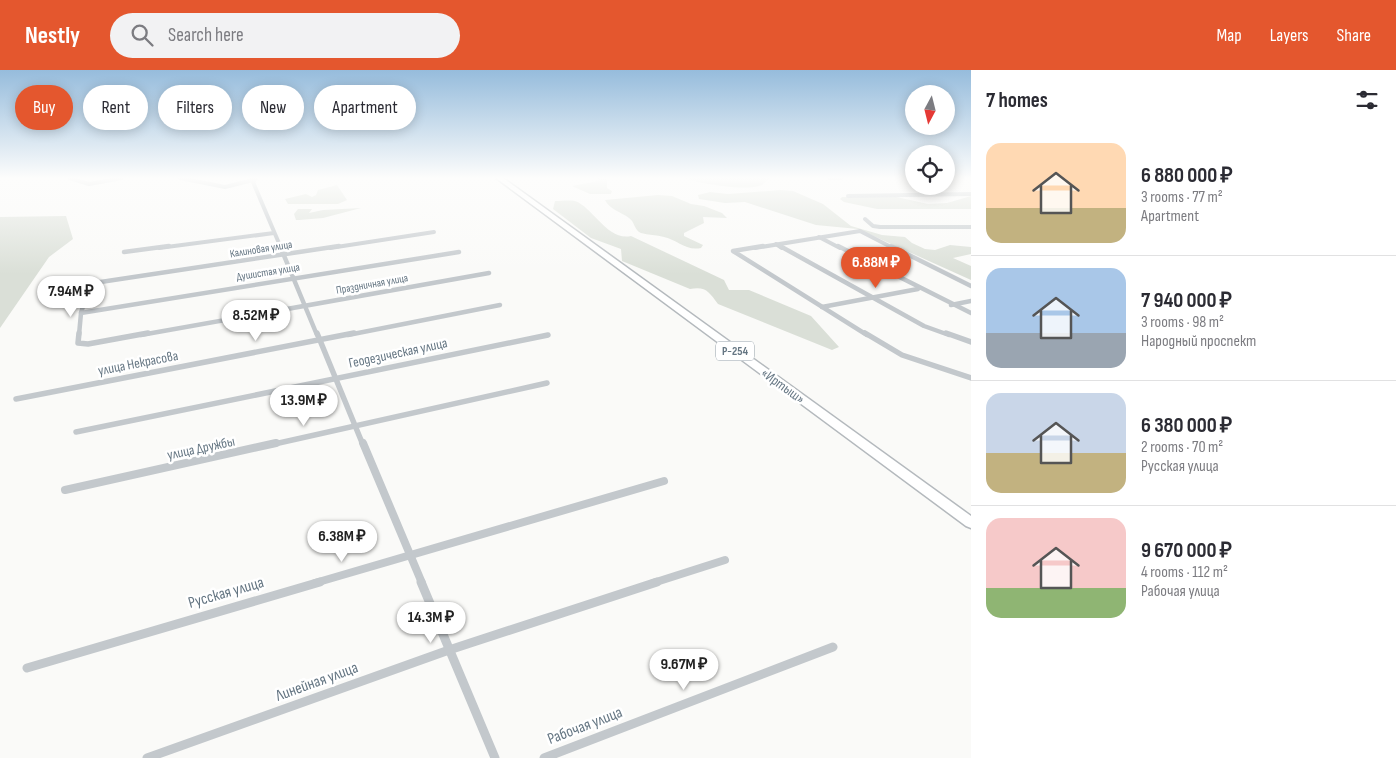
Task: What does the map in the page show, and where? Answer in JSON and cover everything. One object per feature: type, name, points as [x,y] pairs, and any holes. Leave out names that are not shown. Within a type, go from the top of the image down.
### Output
[{"type":"highway","name":"«Иртыш»","points":[[543,210],[971,524]]},
{"type":"street","points":[[266,210],[495,758]]},
{"type":"street","points":[[865,219],[874,226],[880,227],[971,227]]},
{"type":"street","points":[[964,227],[971,231]]},
{"type":"street","name":"Калиновая улица","points":[[81,313],[90,284],[434,232]]},
{"type":"street","points":[[971,286],[863,232],[733,251],[902,355],[971,378]]},
{"type":"street","points":[[124,252],[274,233]]},
{"type":"street","points":[[819,237],[951,305],[971,313]]},
{"type":"street","points":[[776,244],[924,326],[971,342]]},
{"type":"street","name":"Душистая улица","points":[[81,313],[459,252]]},
{"type":"street","name":"Праздничная улица","points":[[81,313],[78,343],[82,344],[488,273]]},
{"type":"street","points":[[822,307],[918,288]]},
{"type":"street","points":[[951,305],[971,301]]},
{"type":"street","name":"улица Некрасова","points":[[16,399],[500,305]]},
{"type":"street","name":"Геодезическая улица","points":[[76,432],[548,335]]},
{"type":"street","name":"улица Дружбы","points":[[65,490],[547,384]]},
{"type":"street","name":"Русская улица","points":[[27,668],[664,481]]},
{"type":"street","name":"Линейная улица","points":[[147,758],[449,650],[725,560]]},
{"type":"street","name":"Рабочая улица","points":[[544,758],[833,647]]},
{"type":"shaded area","points":[[297,210],[311,210],[309,213],[323,210],[353,210],[323,218],[296,220],[294,214]]},
{"type":"shaded area","points":[[554,210],[588,210],[607,229],[622,236],[631,236],[724,280],[729,290],[749,290],[811,316],[839,347],[832,350],[718,304],[704,289],[690,289],[622,261],[621,249],[591,238]]},
{"type":"shaded area","points":[[616,210],[715,210],[722,213],[727,218],[703,217],[704,223],[684,233],[684,236],[703,245],[701,248],[695,249],[686,247],[669,238],[641,233],[626,216]]},
{"type":"shaded area","points":[[770,210],[831,210],[851,226],[882,235],[905,237],[912,243],[925,249],[935,250],[950,245],[971,247],[971,254],[953,258],[971,266],[971,280],[858,229],[816,225]]},
{"type":"shaded area","points":[[66,216],[73,239],[49,257],[0,328],[0,217]]}]
